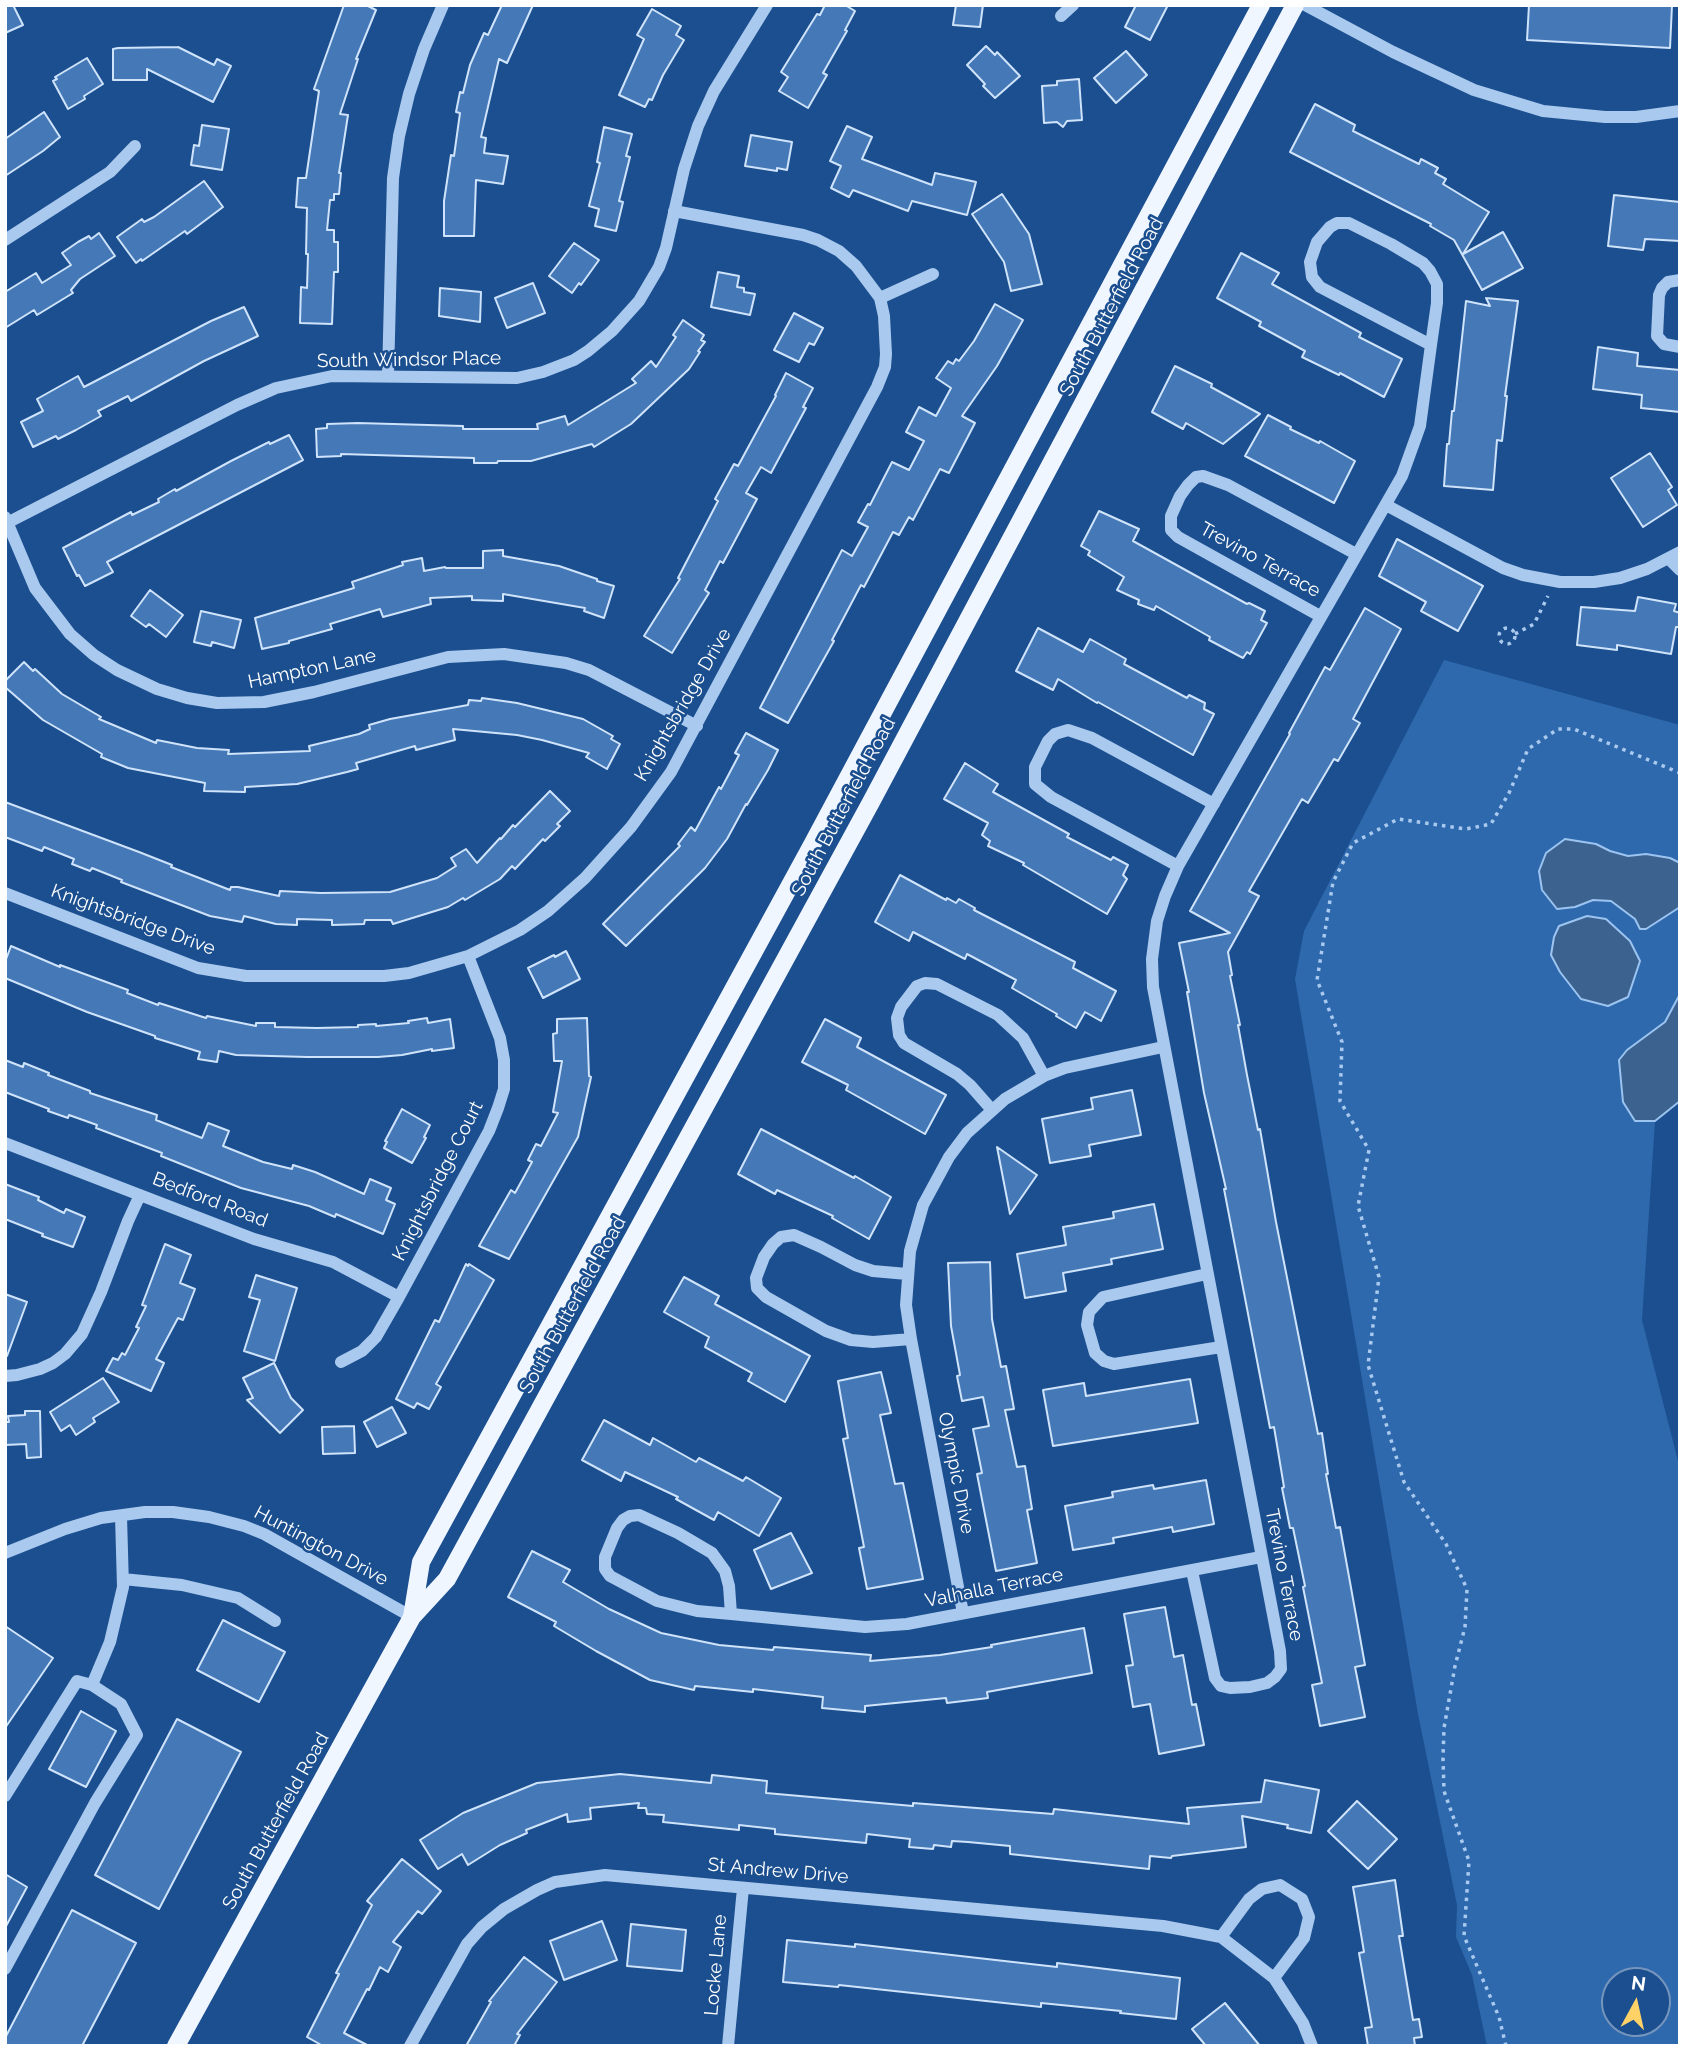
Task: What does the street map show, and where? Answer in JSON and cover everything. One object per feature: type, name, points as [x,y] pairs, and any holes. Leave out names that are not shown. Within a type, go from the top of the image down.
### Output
[{"type":"main road","name":"South Butterfield Road","points":[[412,1617],[421,1562],[812,845],[1261,5]]},
{"type":"main road","name":"South Butterfield Road","points":[[176,2046],[412,1617],[447,1579],[467,1543],[870,804],[1295,5]]},
{"type":"street","points":[[388,376],[393,178],[396,157],[408,94],[443,5]]},
{"type":"street","name":"South Windsor Place","points":[[6,521],[276,388],[332,376],[517,378],[543,372],[574,360],[588,351],[612,331],[639,301],[659,267],[698,125],[714,91],[767,5]]},
{"type":"street","points":[[1061,16],[1073,5]]},
{"type":"street","points":[[1305,5],[1392,52],[1474,90],[1543,111],[1636,117],[1680,111]]},
{"type":"street","points":[[5,240],[110,172],[135,146]]},
{"type":"street","name":"Knightsbridge Drive","points":[[5,893],[198,968],[246,976],[384,976],[409,973],[468,956],[520,930],[548,911],[585,878],[639,816],[671,772],[877,387],[885,367],[884,316],[880,298],[856,266],[839,251],[803,235],[674,211]]},
{"type":"street","name":"Trevino Terrace","points":[[1192,1571],[1214,1678],[1221,1686],[1230,1688],[1268,1683],[1281,1669],[1280,1651],[1163,1047],[1153,987],[1152,959],[1157,921],[1178,866],[1402,476],[1420,426],[1437,303],[1437,284],[1423,264],[1391,244],[1349,223],[1337,223],[1330,227],[1317,242],[1310,262],[1312,277],[1320,287],[1431,345]]},
{"type":"street","points":[[880,298],[933,274]]},
{"type":"street","points":[[1680,280],[1668,282],[1659,295],[1657,337],[1664,344],[1680,347]]},
{"type":"street","name":"Trevino Terrace","points":[[1320,616],[1178,537],[1171,530],[1171,516],[1180,496],[1196,477],[1203,475],[1228,485],[1356,554]]},
{"type":"street","points":[[1386,505],[1503,568],[1523,575],[1594,582],[1620,578],[1674,556],[1680,570]]},
{"type":"street","name":"Hampton Lane","points":[[6,521],[34,588],[70,634],[117,670],[187,698],[217,703],[264,702],[314,692],[448,657],[504,654],[566,663],[589,670],[697,726]]},
{"type":"street","points":[[1178,866],[1051,797],[1035,784],[1035,767],[1048,741],[1055,734],[1068,730],[1092,738],[1214,804]]},
{"type":"street","name":"Knightsbridge Court","points":[[341,1362],[362,1351],[376,1337],[400,1297],[489,1131],[504,1089],[504,1060],[500,1038],[468,956]]},
{"type":"street","points":[[992,1110],[970,1084],[957,1074],[904,1044],[899,1035],[897,1018],[901,1007],[917,986],[925,983],[937,984],[998,1015],[1023,1038],[1044,1076]]},
{"type":"street","name":"Olympic Drive","points":[[963,1613],[906,1305],[909,1251],[923,1205],[949,1157],[967,1133],[1005,1099],[1044,1076],[1065,1068],[1163,1047]]},
{"type":"street","name":"Bedford Road","points":[[5,1143],[254,1239],[333,1262],[400,1297]]},
{"type":"street","points":[[5,1376],[28,1372],[52,1363],[65,1354],[82,1334],[140,1195]]},
{"type":"street","points":[[907,1275],[873,1271],[855,1265],[794,1235],[781,1237],[773,1244],[764,1257],[757,1287],[766,1297],[826,1331],[851,1340],[873,1342],[911,1339]]},
{"type":"street","points":[[1206,1274],[1103,1297],[1088,1312],[1087,1325],[1095,1353],[1104,1361],[1114,1364],[1221,1347]]},
{"type":"street","name":"Huntington Drive","points":[[5,1553],[65,1528],[101,1518],[145,1512],[173,1512],[209,1517],[264,1534],[412,1617]]},
{"type":"street","points":[[92,1685],[110,1642],[123,1587],[121,1516]]},
{"type":"street","name":"Valhalla Terrace","points":[[732,1614],[729,1586],[724,1571],[712,1553],[678,1533],[639,1516],[630,1516],[623,1520],[605,1557],[605,1569],[610,1576],[657,1601],[697,1611],[865,1627],[906,1624],[1261,1557]]},
{"type":"street","points":[[123,1579],[182,1586],[238,1598],[275,1621]]},
{"type":"street","points":[[5,1796],[78,1681],[92,1685],[121,1704],[137,1735],[94,1803],[5,1969]]},
{"type":"street","name":"St Andrew Drive","points":[[410,2046],[467,1944],[482,1927],[537,1890],[555,1882],[605,1875],[1163,1926],[1221,1937]]},
{"type":"street","points":[[1275,1978],[1304,1938],[1309,1917],[1302,1899],[1280,1885],[1262,1889],[1249,1899],[1221,1937],[1275,1978],[1303,2023],[1312,2046]]},
{"type":"street","name":"Locke Lane","points":[[728,2046],[743,1888]]},
{"type":"path","points":[[1515,634],[1510,628],[1504,628],[1500,639],[1506,643],[1511,642],[1515,634],[1534,624],[1543,609],[1553,580]]},
{"type":"path","points":[[1506,2046],[1499,2017],[1464,1936],[1469,1861],[1444,1791],[1444,1728],[1465,1627],[1467,1589],[1446,1544],[1404,1482],[1367,1365],[1379,1277],[1358,1206],[1369,1150],[1340,1101],[1342,1042],[1317,980],[1333,882],[1353,843],[1398,819],[1466,829],[1490,824],[1509,793],[1528,749],[1558,729],[1574,729],[1680,774]]},
{"type":"shaded area","points":[[1444,660],[1680,725],[1680,1101],[1655,1121],[1642,1320],[1680,1469],[1680,2046],[1487,2046],[1472,1975],[1456,1937],[1457,1905],[1418,1714],[1295,979],[1304,931]]},
{"type":"shaded area","points":[[1565,839],[1596,844],[1628,856],[1646,854],[1670,858],[1680,863],[1680,907],[1646,929],[1640,929],[1635,919],[1611,901],[1593,900],[1575,907],[1557,909],[1542,890],[1539,871],[1546,853]]},
{"type":"shaded area","points":[[1587,916],[1606,919],[1630,941],[1640,961],[1628,997],[1608,1006],[1581,999],[1560,972],[1551,955],[1559,926]]},
{"type":"shaded area","points":[[1680,994],[1680,1101],[1655,1121],[1635,1121],[1623,1102],[1619,1060],[1627,1050],[1665,1022]]},
{"type":"building","points":[[5,5],[13,5],[23,25],[5,33]]},
{"type":"building","points":[[344,5],[366,5],[376,10],[356,59],[340,114],[348,115],[339,173],[339,194],[334,194],[334,200],[330,200],[327,230],[334,230],[334,242],[338,242],[338,272],[334,272],[332,324],[300,323],[301,287],[307,288],[308,254],[307,208],[296,207],[298,178],[306,178],[319,91],[314,89]]},
{"type":"building","points":[[502,5],[533,5],[507,63],[499,59],[481,137],[486,138],[484,153],[508,156],[503,184],[476,180],[474,236],[444,236],[444,201],[451,155],[454,156],[460,113],[456,112],[460,92],[463,93],[470,65],[484,33],[488,35]]},
{"type":"building","points":[[825,5],[845,5],[855,11],[823,73],[827,75],[808,108],[779,91],[788,77],[781,72]]},
{"type":"building","points":[[956,5],[983,5],[980,27],[953,25]]},
{"type":"building","points":[[1136,5],[1168,5],[1150,40],[1125,27]]},
{"type":"building","points":[[1529,5],[1672,5],[1670,48],[1527,40]]},
{"type":"building","points":[[652,9],[681,26],[676,35],[684,40],[652,100],[649,99],[645,107],[619,95],[644,39],[637,35]]},
{"type":"building","points":[[986,46],[995,55],[997,52],[1020,76],[995,98],[967,65]]},
{"type":"building","points":[[178,47],[214,65],[217,59],[231,66],[213,102],[147,69],[147,80],[113,80],[113,49]]},
{"type":"building","points":[[1126,51],[1147,75],[1116,103],[1094,78]]},
{"type":"building","points":[[87,58],[103,84],[68,109],[53,81],[57,79],[55,77]]},
{"type":"building","points":[[1079,79],[1082,120],[1067,121],[1063,127],[1057,122],[1044,123],[1042,86],[1057,85],[1057,81]]},
{"type":"building","points":[[1315,104],[1355,125],[1353,131],[1419,164],[1421,159],[1438,168],[1435,173],[1446,179],[1443,184],[1489,212],[1463,254],[1503,232],[1523,268],[1482,290],[1454,240],[1430,226],[1431,224],[1290,152]]},
{"type":"building","points":[[44,112],[60,137],[5,176],[5,139]]},
{"type":"building","points":[[202,125],[229,129],[222,170],[191,165],[194,145],[199,146]]},
{"type":"building","points":[[847,126],[872,137],[862,159],[932,185],[935,173],[976,182],[967,215],[912,201],[908,211],[853,190],[849,197],[831,188],[841,166],[830,161]]},
{"type":"building","points":[[604,127],[632,134],[626,156],[630,157],[619,201],[623,202],[616,231],[595,226],[599,209],[589,206],[600,163],[597,162]]},
{"type":"building","points":[[751,135],[792,142],[787,170],[745,166]]},
{"type":"building","points":[[204,181],[223,207],[187,234],[185,231],[136,263],[117,237],[142,219],[144,222],[154,217]]},
{"type":"building","points":[[1002,194],[1029,234],[1042,284],[1011,291],[1004,262],[972,214]]},
{"type":"building","points":[[1614,195],[1680,202],[1680,241],[1645,239],[1643,250],[1608,246]]},
{"type":"building","points":[[99,233],[115,256],[80,279],[71,290],[73,293],[37,315],[34,310],[5,328],[5,292],[36,273],[42,283],[71,265],[62,253],[89,236],[91,239]]},
{"type":"building","points":[[574,243],[599,260],[572,293],[549,276]]},
{"type":"building","points":[[1241,253],[1279,273],[1272,284],[1361,333],[1359,337],[1402,359],[1384,397],[1340,373],[1339,375],[1302,357],[1305,351],[1259,326],[1261,322],[1217,298]]},
{"type":"building","points":[[718,272],[739,276],[737,287],[744,288],[744,292],[755,294],[750,315],[711,307]]},
{"type":"building","points":[[533,283],[545,313],[507,328],[495,298]]},
{"type":"building","points":[[440,288],[481,292],[480,322],[439,316]]},
{"type":"building","points":[[1486,298],[1518,301],[1505,396],[1502,441],[1497,440],[1493,490],[1444,486],[1466,301],[1490,306]]},
{"type":"building","points":[[995,304],[1023,320],[997,366],[962,416],[975,423],[949,473],[940,469],[913,520],[909,517],[899,535],[893,532],[864,587],[861,585],[832,640],[834,641],[788,723],[760,708],[842,550],[852,556],[868,527],[858,522],[892,462],[909,470],[924,441],[906,432],[919,407],[936,416],[951,388],[936,378],[948,361],[953,364],[956,359],[959,361]]},
{"type":"building","points":[[244,307],[258,336],[204,361],[131,401],[128,396],[98,411],[101,416],[58,439],[56,436],[33,447],[21,422],[43,411],[37,399],[78,376],[84,387],[211,321]]},
{"type":"building","points":[[794,313],[823,328],[814,345],[809,343],[799,362],[774,350]]},
{"type":"building","points":[[683,320],[704,335],[701,340],[705,342],[689,369],[631,424],[594,447],[592,444],[531,461],[497,463],[474,463],[474,458],[341,454],[317,457],[316,429],[327,428],[327,424],[538,429],[537,424],[565,416],[568,425],[636,383],[632,379],[651,361],[656,367],[676,337],[673,335]]},
{"type":"building","points":[[1598,347],[1638,353],[1637,366],[1680,370],[1680,412],[1641,408],[1642,395],[1593,389]]},
{"type":"building","points":[[1175,366],[1212,384],[1211,387],[1260,414],[1223,444],[1186,423],[1183,429],[1152,412]]},
{"type":"building","points":[[786,373],[813,388],[803,407],[806,408],[771,473],[761,467],[746,493],[757,499],[723,563],[720,561],[705,590],[709,593],[672,653],[644,636],[680,579],[678,578],[718,501],[715,499],[734,464],[738,466]]},
{"type":"building","points":[[1268,415],[1355,461],[1334,503],[1245,456]]},
{"type":"building","points":[[289,435],[303,460],[107,562],[113,572],[85,586],[79,575],[77,576],[63,548],[131,512],[132,515],[159,502],[158,499],[175,489],[176,491],[269,442],[270,444]]},
{"type":"building","points":[[1650,453],[1672,487],[1668,490],[1677,505],[1643,527],[1611,478]]},
{"type":"building","points":[[1099,511],[1139,529],[1133,541],[1247,604],[1265,611],[1261,620],[1267,623],[1250,654],[1247,652],[1243,658],[1156,606],[1154,610],[1138,604],[1139,600],[1117,590],[1124,577],[1088,555],[1090,551],[1081,546]]},
{"type":"building","points":[[1397,539],[1483,586],[1458,631],[1421,611],[1426,602],[1379,576]]},
{"type":"building","points":[[503,550],[503,556],[559,566],[614,586],[604,618],[584,611],[585,608],[503,594],[503,601],[472,600],[472,596],[430,598],[431,604],[383,617],[380,609],[330,624],[332,629],[262,649],[255,618],[354,588],[352,582],[403,565],[402,562],[422,558],[424,571],[445,567],[483,568],[483,551]]},
{"type":"building","points":[[150,590],[183,615],[166,637],[149,624],[146,627],[131,616]]},
{"type":"building","points":[[1638,597],[1676,604],[1674,611],[1680,613],[1680,627],[1676,627],[1671,654],[1617,645],[1617,650],[1577,645],[1581,607],[1635,611]]},
{"type":"building","points":[[1365,608],[1401,629],[1353,719],[1360,723],[1338,761],[1334,759],[1308,803],[1302,799],[1249,891],[1259,896],[1228,952],[1247,1075],[1258,1130],[1260,1129],[1318,1434],[1322,1433],[1336,1528],[1340,1527],[1365,1665],[1355,1667],[1365,1717],[1320,1726],[1312,1685],[1322,1683],[1303,1587],[1305,1586],[1293,1528],[1290,1528],[1274,1427],[1270,1428],[1226,1189],[1204,1093],[1179,943],[1230,933],[1190,911],[1325,667],[1330,670]]},
{"type":"building","points":[[201,611],[241,620],[234,648],[212,642],[211,646],[194,642]]},
{"type":"building","points":[[1038,628],[1083,652],[1090,639],[1126,659],[1124,664],[1187,698],[1189,695],[1205,703],[1204,709],[1214,714],[1193,755],[1058,679],[1053,690],[1016,671]]},
{"type":"building","points":[[24,662],[62,694],[101,717],[99,719],[156,743],[157,740],[197,748],[229,750],[228,754],[310,751],[309,746],[359,734],[370,729],[369,725],[468,705],[469,700],[481,701],[482,698],[517,703],[583,719],[613,736],[611,739],[620,744],[607,769],[586,757],[589,753],[542,740],[453,729],[455,740],[416,750],[415,746],[356,763],[358,769],[347,772],[297,784],[245,787],[245,792],[204,791],[205,783],[128,768],[101,757],[102,754],[43,720],[5,687],[5,681]]},
{"type":"building","points":[[746,733],[778,750],[768,770],[727,839],[705,868],[626,946],[603,924],[680,846],[678,844],[691,827],[695,831],[739,755],[735,753]]},
{"type":"building","points":[[965,763],[998,784],[993,792],[1069,834],[1067,837],[1111,860],[1113,857],[1128,865],[1123,875],[1127,879],[1107,914],[1023,865],[1024,863],[988,846],[990,841],[982,835],[988,823],[944,799]]},
{"type":"building","points":[[550,791],[570,811],[557,824],[560,826],[545,841],[543,839],[515,869],[512,866],[500,879],[465,900],[463,898],[448,907],[393,924],[391,920],[365,920],[364,924],[332,925],[332,920],[297,919],[297,925],[276,924],[244,916],[242,922],[210,916],[92,868],[90,871],[72,864],[74,859],[44,847],[42,851],[5,837],[5,802],[139,852],[230,890],[231,887],[238,887],[279,896],[280,891],[390,892],[437,878],[456,866],[451,858],[466,849],[477,863]]},
{"type":"building","points":[[900,875],[946,900],[947,898],[956,903],[959,899],[975,908],[974,910],[1075,962],[1073,968],[1116,991],[1101,1021],[1085,1012],[1076,1028],[1012,988],[1016,980],[967,954],[965,959],[913,932],[909,941],[875,922]]},
{"type":"building","points":[[11,946],[60,967],[128,990],[127,993],[158,1005],[159,1003],[206,1018],[207,1016],[256,1026],[256,1023],[275,1023],[275,1027],[317,1028],[409,1023],[408,1021],[427,1018],[428,1023],[450,1019],[454,1048],[378,1057],[236,1055],[219,1051],[217,1062],[198,1059],[200,1052],[155,1038],[5,978],[5,962]]},
{"type":"building","points":[[566,951],[580,979],[543,998],[528,968]]},
{"type":"building","points":[[587,1018],[591,1077],[578,1137],[509,1259],[479,1246],[511,1190],[515,1193],[532,1162],[528,1160],[536,1144],[541,1146],[558,1113],[553,1112],[562,1061],[554,1061],[553,1034],[557,1033],[557,1019]]},
{"type":"building","points":[[825,1019],[861,1038],[857,1047],[946,1095],[925,1134],[846,1090],[848,1085],[802,1062]]},
{"type":"building","points":[[5,1060],[23,1067],[24,1063],[90,1093],[157,1115],[156,1120],[202,1138],[208,1123],[229,1131],[223,1146],[263,1162],[292,1169],[293,1165],[364,1194],[370,1179],[391,1188],[386,1200],[395,1204],[383,1234],[336,1214],[335,1217],[309,1206],[241,1188],[161,1156],[162,1153],[96,1128],[97,1125],[48,1111],[49,1109],[5,1092]]},
{"type":"building","points":[[1132,1090],[1141,1135],[1089,1145],[1091,1156],[1050,1163],[1042,1119],[1093,1109],[1091,1098]]},
{"type":"building","points":[[402,1109],[430,1125],[412,1163],[384,1148]]},
{"type":"building","points":[[761,1129],[891,1197],[869,1239],[832,1218],[833,1216],[777,1190],[775,1194],[738,1174]]},
{"type":"building","points":[[997,1147],[1037,1175],[1010,1214]]},
{"type":"building","points":[[5,1184],[39,1197],[38,1200],[64,1213],[66,1209],[85,1217],[73,1247],[5,1219]]},
{"type":"building","points":[[1154,1204],[1163,1249],[1111,1259],[1112,1264],[1063,1273],[1066,1291],[1025,1298],[1017,1254],[1066,1245],[1063,1227],[1114,1218],[1113,1212]]},
{"type":"building","points":[[165,1244],[191,1255],[180,1283],[195,1289],[183,1320],[178,1318],[156,1359],[164,1363],[151,1391],[106,1371],[113,1358],[118,1360],[122,1353],[125,1355],[139,1328],[136,1327],[146,1306],[142,1305]]},
{"type":"building","points":[[990,1262],[992,1319],[1001,1367],[1006,1366],[1014,1409],[1005,1410],[1017,1467],[1025,1466],[1032,1509],[1027,1510],[1037,1563],[996,1571],[977,1474],[982,1473],[973,1429],[989,1426],[983,1397],[962,1401],[951,1326],[948,1263]]},
{"type":"building","points":[[466,1264],[494,1280],[436,1384],[441,1387],[429,1409],[417,1403],[414,1408],[396,1399],[435,1320],[439,1322]]},
{"type":"building","points":[[256,1275],[297,1288],[275,1361],[244,1351],[260,1300],[249,1297]]},
{"type":"building","points":[[684,1277],[719,1296],[715,1304],[810,1356],[785,1402],[748,1381],[752,1373],[705,1347],[709,1337],[664,1312]]},
{"type":"building","points":[[5,1294],[27,1302],[7,1356],[5,1355]]},
{"type":"building","points":[[274,1363],[291,1398],[303,1410],[280,1433],[247,1400],[253,1398],[243,1378]]},
{"type":"building","points":[[881,1372],[891,1413],[880,1415],[895,1484],[903,1483],[923,1579],[867,1589],[859,1548],[864,1547],[843,1439],[848,1438],[838,1381]]},
{"type":"building","points":[[103,1378],[119,1402],[93,1418],[95,1422],[76,1435],[70,1425],[61,1431],[50,1412]]},
{"type":"building","points":[[1190,1379],[1198,1423],[1053,1446],[1043,1390],[1084,1383],[1086,1396]]},
{"type":"building","points":[[392,1407],[406,1433],[377,1447],[364,1422]]},
{"type":"building","points":[[25,1411],[40,1411],[41,1457],[27,1458],[26,1444],[5,1445],[5,1422],[9,1422],[8,1416],[25,1415]]},
{"type":"building","points":[[604,1420],[650,1445],[653,1438],[696,1462],[699,1458],[743,1481],[746,1477],[781,1498],[759,1536],[718,1512],[714,1520],[676,1499],[678,1497],[625,1472],[621,1481],[582,1460]]},
{"type":"building","points":[[354,1426],[355,1453],[323,1454],[322,1427]]},
{"type":"building","points":[[1206,1480],[1214,1524],[1173,1532],[1172,1527],[1113,1538],[1114,1543],[1073,1550],[1065,1506],[1113,1497],[1112,1492],[1153,1485],[1154,1489]]},
{"type":"building","points":[[791,1533],[812,1573],[771,1589],[754,1550]]},
{"type":"building","points":[[532,1551],[570,1570],[563,1582],[609,1609],[661,1633],[719,1645],[871,1655],[870,1661],[992,1647],[991,1645],[1084,1628],[1092,1673],[987,1692],[988,1698],[947,1703],[946,1698],[865,1706],[865,1712],[822,1708],[823,1697],[753,1689],[753,1692],[695,1686],[694,1690],[650,1680],[554,1626],[556,1622],[508,1597]]},
{"type":"building","points":[[1165,1607],[1174,1657],[1183,1655],[1192,1705],[1196,1704],[1204,1745],[1159,1754],[1150,1704],[1133,1707],[1126,1666],[1133,1665],[1124,1614]]},
{"type":"building","points":[[223,1620],[285,1652],[259,1702],[197,1670]]},
{"type":"building","points":[[5,1626],[53,1658],[5,1728]]},
{"type":"building","points":[[81,1711],[116,1731],[86,1787],[49,1769]]},
{"type":"building","points":[[177,1719],[241,1752],[159,1909],[95,1875]]},
{"type":"building","points":[[620,1774],[711,1783],[712,1775],[767,1781],[766,1793],[913,1806],[913,1803],[1053,1814],[1054,1809],[1189,1824],[1187,1808],[1261,1802],[1265,1780],[1319,1790],[1311,1833],[1287,1828],[1288,1825],[1242,1816],[1246,1847],[1171,1858],[1150,1856],[1149,1869],[1010,1854],[1010,1846],[952,1841],[951,1847],[934,1845],[933,1849],[909,1847],[910,1839],[867,1834],[866,1843],[775,1834],[775,1829],[739,1825],[739,1830],[663,1822],[664,1815],[647,1814],[646,1808],[638,1808],[639,1803],[590,1808],[591,1819],[568,1822],[567,1814],[526,1830],[527,1833],[500,1845],[468,1865],[462,1854],[438,1869],[420,1840],[463,1813],[537,1783]]},
{"type":"building","points":[[1357,1801],[1397,1839],[1368,1869],[1328,1831]]},
{"type":"building","points":[[402,1859],[441,1891],[422,1914],[418,1911],[393,1942],[401,1947],[388,1972],[380,1967],[344,2033],[369,2046],[323,2046],[307,2037],[339,1974],[336,1973],[372,1905],[367,1901]]},
{"type":"building","points":[[5,1874],[27,1887],[5,1928]]},
{"type":"building","points":[[1395,1880],[1403,1936],[1399,1936],[1413,2020],[1419,2019],[1422,2037],[1414,2038],[1415,2046],[1368,2046],[1365,2028],[1372,2027],[1359,1953],[1364,1952],[1353,1887]]},
{"type":"building","points":[[72,1910],[136,1943],[82,2046],[5,2046],[5,2038]]},
{"type":"building","points":[[602,1921],[617,1960],[564,1980],[550,1941]]},
{"type":"building","points":[[631,1924],[686,1930],[682,1971],[627,1966]]},
{"type":"building","points":[[787,1940],[855,1947],[855,1944],[1057,1967],[1057,1963],[1180,1978],[1176,2019],[1041,2003],[1041,2007],[839,1985],[783,1982]]},
{"type":"building","points":[[524,1957],[557,1982],[517,2034],[520,2035],[514,2046],[466,2046],[491,2002],[489,2001]]},
{"type":"building","points":[[1225,2003],[1260,2046],[1206,2046],[1192,2029]]}]
